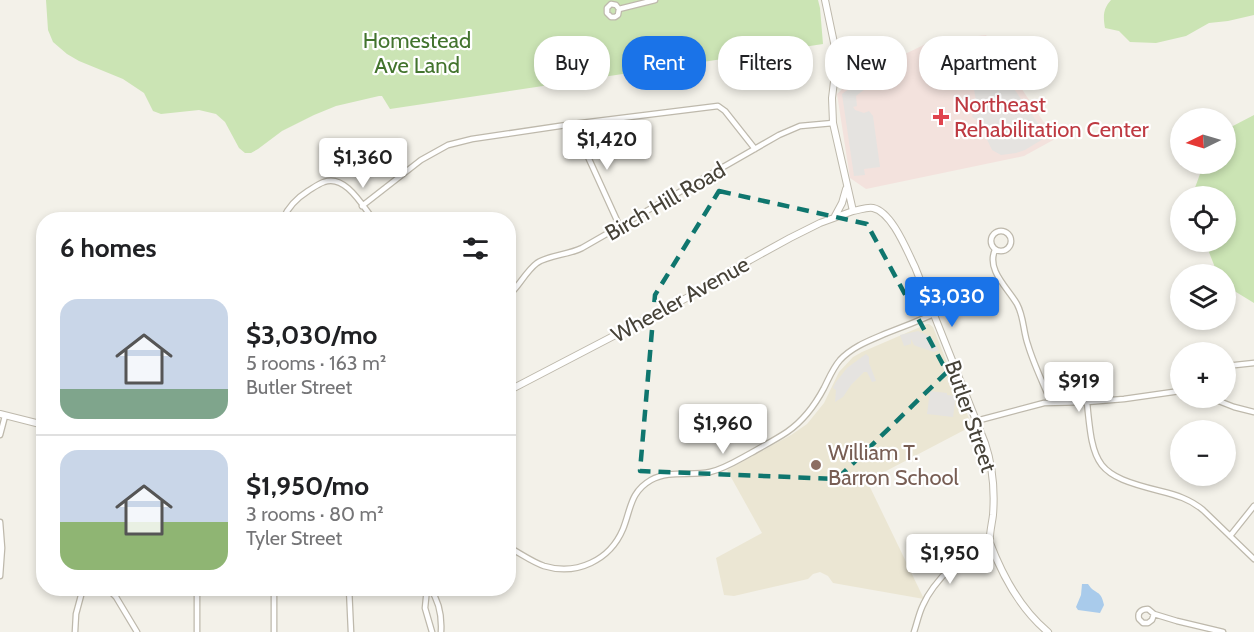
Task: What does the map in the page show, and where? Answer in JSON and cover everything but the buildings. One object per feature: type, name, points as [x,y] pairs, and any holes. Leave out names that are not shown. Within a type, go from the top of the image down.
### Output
[{"type":"street","points":[[619,9],[655,0]]},
{"type":"street","points":[[825,0],[836,48],[837,64],[832,98],[833,123],[853,211]]},
{"type":"street","points":[[362,206],[421,160],[448,145],[472,139],[573,124],[718,106],[725,111],[754,149]]},
{"type":"street","name":"Birch Hill Road","points":[[516,288],[538,262],[576,251],[779,135],[794,128],[812,124],[833,123]]},
{"type":"street","points":[[573,124],[620,227]]},
{"type":"street","points":[[287,212],[306,193],[324,182],[336,181],[349,189],[367,212]]},
{"type":"street","points":[[835,216],[842,203],[846,186]]},
{"type":"street","name":"Butler Street","points":[[853,211],[876,209],[889,219],[909,254],[989,453],[993,470],[993,512],[990,539],[996,558],[1017,599],[1029,615],[1048,632]]},
{"type":"street","name":"Wheeler Avenue","points":[[516,387],[696,293],[750,260],[820,223],[853,211]]},
{"type":"street","points":[[997,231],[1007,233],[1011,240],[1010,246],[1003,251],[995,250],[991,245],[992,235],[997,231]]},
{"type":"street","points":[[995,250],[992,257],[994,268],[1020,310],[1029,348],[1051,402]]},
{"type":"street","points":[[516,552],[536,563],[555,568],[577,568],[598,560],[617,541],[633,499],[653,478],[708,472],[779,437],[806,416],[819,398],[838,362],[851,351],[861,344],[934,314]]},
{"type":"street","points":[[1236,365],[1254,363]]},
{"type":"street","points":[[976,421],[1051,402],[1087,402],[1170,392]]},
{"type":"street","points":[[1087,402],[1092,446],[1106,470],[1125,482],[1188,500],[1203,510],[1254,559]]},
{"type":"street","points":[[1236,408],[1254,412]]},
{"type":"street","points":[[0,435],[3,415],[36,423]]},
{"type":"street","points":[[1230,536],[1254,506]]},
{"type":"street","points":[[0,522],[2,548],[0,576]]},
{"type":"street","points":[[914,632],[923,604],[934,586],[964,556],[980,543],[990,539]]},
{"type":"street","points":[[75,632],[76,614],[81,596]]},
{"type":"street","points":[[115,596],[137,632]]},
{"type":"street","points":[[197,596],[197,632]]},
{"type":"street","points":[[274,596],[274,632]]},
{"type":"street","points":[[349,596],[351,632]]},
{"type":"street","points":[[427,596],[425,608],[432,632]]},
{"type":"street","points":[[432,596],[438,606],[441,632]]},
{"type":"street","points":[[1154,614],[1223,632]]},
{"type":"highlighted area","points":[[719,191],[867,224],[947,372],[837,479],[640,471],[655,295]]},
{"type":"shaded area","name":"Northeast Rehabilitation Center","points":[[919,47],[919,90],[1022,90],[1055,139],[1024,156],[866,189],[850,178],[837,94],[841,90],[907,90],[907,53]]},
{"type":"shaded area","points":[[847,90],[864,90],[856,96],[857,106],[853,107],[864,113],[869,111],[873,116],[880,167],[864,169],[865,175],[854,176],[842,94]]},
{"type":"shaded area","points":[[974,90],[1015,90],[1044,132],[1040,135],[1043,139],[1016,153],[1001,155],[992,150],[983,131],[987,130],[986,126],[972,117],[976,101]]},
{"type":"shaded area","name":"William T. Barron School","points":[[927,324],[933,327],[972,426],[867,481],[924,599],[833,583],[828,576],[820,572],[808,579],[734,596],[724,595],[716,558],[762,533],[727,470],[807,424],[824,403],[839,372],[853,357]]},
{"type":"shaded area","points":[[918,331],[931,337],[939,350],[934,352],[916,346],[911,339],[911,344],[904,346],[900,335]]},
{"type":"shaded area","points":[[866,354],[876,381],[872,382],[867,372],[864,372],[843,397],[835,402],[836,390],[833,388],[836,382],[847,368]]},
{"type":"shaded area","points":[[930,391],[956,396],[953,417],[927,414]]},
{"type":"green space","name":"Homestead Ave Land","points":[[46,0],[818,0],[823,44],[813,46],[813,36],[718,36],[718,60],[706,62],[706,36],[622,36],[622,74],[610,76],[610,36],[534,36],[534,87],[390,109],[382,96],[379,96],[336,106],[314,115],[282,131],[251,153],[245,153],[239,148],[225,122],[216,114],[199,110],[161,114],[153,111],[144,93],[123,79],[67,54],[53,42],[48,30]]},
{"type":"green space","points":[[1111,0],[1254,0],[1254,15],[1209,23],[1186,36],[1156,43],[1130,42],[1119,31],[1105,28],[1104,13]]},
{"type":"green space","points":[[1254,115],[1254,303],[1236,292],[1236,264],[1214,264],[1209,252],[1236,252],[1236,186],[1196,186],[1200,174],[1236,174],[1236,124]]},
{"type":"water","points":[[1082,584],[1088,584],[1101,597],[1104,605],[1100,613],[1078,610],[1076,607],[1081,595]]},
{"type":"place","name":"Northeast Rehabilitation Center","points":[[941,117]]},
{"type":"place","name":"William T. Barron School","points":[[816,465]]}]
